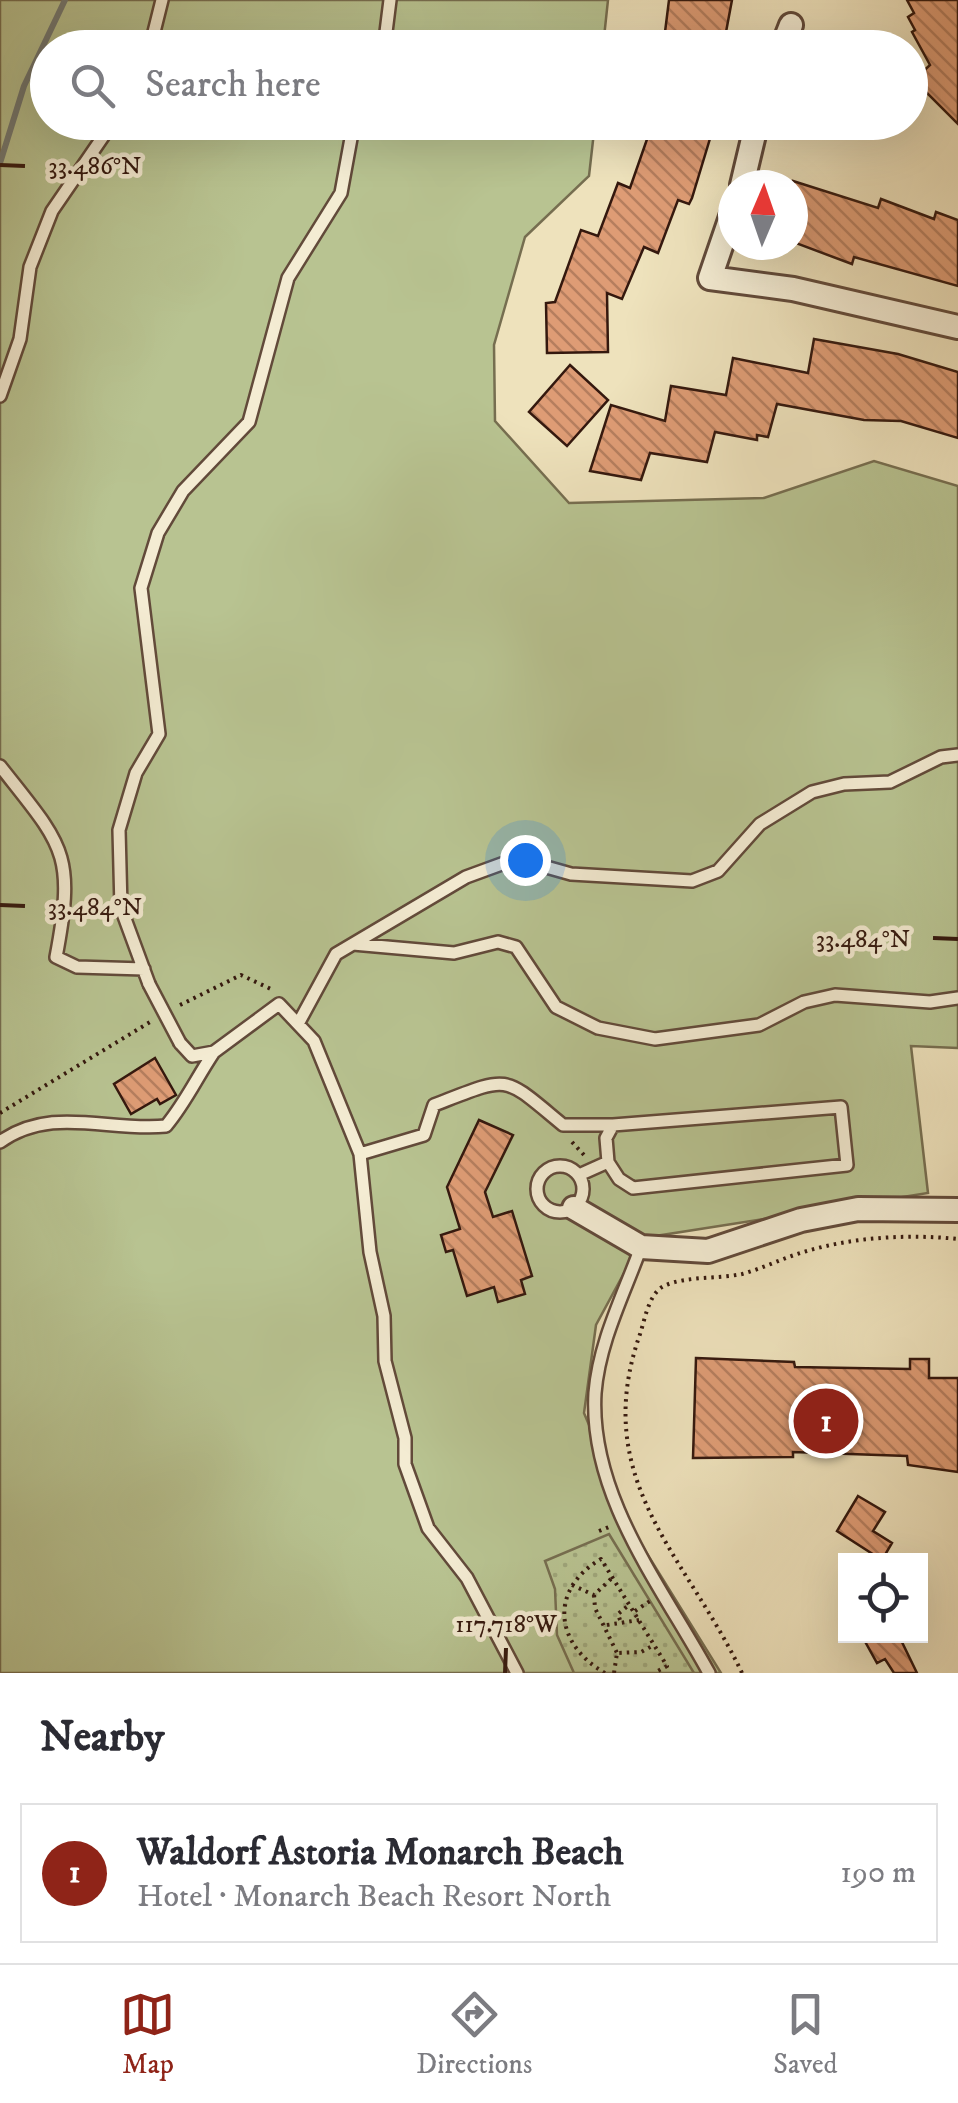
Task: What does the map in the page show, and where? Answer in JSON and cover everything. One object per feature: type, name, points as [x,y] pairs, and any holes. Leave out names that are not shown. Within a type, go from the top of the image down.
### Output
[{"type":"street","points":[[789,30],[791,25]]},
{"type":"street","points":[[746,170],[753,140]]},
{"type":"street","points":[[718,255],[710,278],[793,290],[958,327]]},
{"type":"street","points":[[574,1208],[642,1248],[708,1251],[801,1220],[858,1209],[958,1210]]},
{"type":"lane","points":[[154,30],[162,0]]},
{"type":"lane","points":[[386,30],[390,0]]},
{"type":"lane","points":[[0,396],[20,340],[30,267],[52,211],[103,140]]},
{"type":"lane","points":[[214,1052],[192,1056],[180,1043],[149,984],[121,908],[119,830],[136,773],[159,734],[142,588],[158,533],[183,492],[249,422],[288,278],[341,192],[351,140]]},
{"type":"lane","points":[[298,1024],[336,954],[466,877],[506,862],[532,863],[571,874],[692,881],[718,872],[760,824],[812,792],[844,784],[890,782],[942,757],[958,755]]},
{"type":"lane","points":[[0,766],[56,836],[68,889],[56,957],[77,967],[144,970]]},
{"type":"lane","points":[[353,944],[454,953],[498,942],[516,946],[556,1007],[598,1028],[655,1039],[759,1025],[804,1002],[835,995],[930,1002],[958,998]]},
{"type":"lane","points":[[0,1142],[22,1126],[72,1119],[129,1130],[166,1126],[190,1096],[198,1075],[214,1052],[279,1004],[314,1040],[360,1154],[370,1252],[384,1316],[385,1361],[405,1438],[405,1464],[428,1528],[467,1578],[517,1673]]},
{"type":"lane","points":[[360,1154],[424,1135],[434,1105],[484,1085],[524,1088],[563,1125],[612,1126],[841,1107],[847,1166],[633,1188],[619,1179],[608,1162],[606,1138],[612,1126]]},
{"type":"lane","points":[[579,1175],[608,1162]]},
{"type":"lane","points":[[554,1166],[563,1166],[579,1175],[584,1192],[574,1208],[548,1210],[536,1185],[554,1166]]},
{"type":"lane","points":[[642,1248],[615,1310],[596,1393],[604,1478],[628,1530],[709,1673]]},
{"type":"path","points":[[168,1012],[242,975],[272,986],[279,1004]]},
{"type":"path","points":[[0,1114],[154,1020]]},
{"type":"path","points":[[561,1137],[578,1145],[593,1169]]},
{"type":"path","points":[[742,1673],[646,1513],[634,1478],[626,1424],[629,1384],[632,1358],[653,1295],[666,1285],[744,1273],[810,1250],[882,1238],[958,1240]]},
{"type":"path","points":[[605,1673],[584,1661],[571,1642],[564,1619],[572,1584],[581,1570],[601,1558],[666,1666],[654,1673]]},
{"type":"path","points":[[594,1594],[613,1577]]},
{"type":"path","points":[[572,1584],[594,1594]]},
{"type":"path","points":[[594,1594],[595,1608],[617,1653],[614,1673]]},
{"type":"path","points":[[620,1620],[618,1614],[630,1604]]},
{"type":"path","points":[[606,1624],[620,1620],[633,1624],[640,1620]]},
{"type":"path","points":[[617,1653],[641,1652],[654,1645]]},
{"type":"green space","points":[[0,0],[608,0],[605,30],[30,30],[30,140],[593,140],[589,176],[525,237],[494,345],[495,421],[569,503],[764,498],[874,461],[958,486],[958,1048],[911,1046],[928,1193],[643,1238],[596,1325],[584,1413],[636,1536],[721,1673],[0,1673]]},
{"type":"green space","points":[[609,1534],[694,1673],[574,1673],[557,1635],[555,1589],[545,1561]]},
{"type":"building","points":[[669,0],[732,0],[726,30],[665,30]]},
{"type":"building","points":[[907,0],[958,0],[958,124],[928,94],[928,30],[915,30],[908,17],[914,13]]},
{"type":"building","points":[[647,140],[710,140],[692,198],[689,204],[678,200],[658,253],[644,247],[622,299],[607,293],[608,352],[547,353],[546,303],[555,302],[581,230],[598,236],[618,183],[630,188]]},
{"type":"building","points":[[808,186],[878,208],[881,199],[934,219],[936,212],[958,220],[958,286],[854,257],[852,264],[808,248]]},
{"type":"building","points":[[814,339],[898,354],[958,372],[958,438],[901,421],[864,420],[777,404],[768,437],[757,435],[757,440],[715,432],[707,462],[650,453],[641,480],[590,471],[611,405],[665,421],[671,386],[726,395],[733,358],[808,373]]},
{"type":"building","points":[[570,365],[608,400],[567,446],[529,412]]},
{"type":"building","points":[[155,1058],[176,1095],[160,1104],[157,1099],[131,1114],[114,1084]]},
{"type":"building","points":[[479,1120],[513,1135],[485,1192],[493,1217],[512,1211],[532,1276],[521,1280],[525,1294],[498,1302],[494,1287],[467,1296],[453,1250],[446,1252],[441,1235],[460,1229],[447,1187]]},
{"type":"building","points":[[696,1358],[794,1362],[795,1367],[910,1369],[910,1359],[929,1359],[929,1378],[958,1378],[958,1472],[908,1465],[907,1456],[793,1452],[793,1457],[693,1458]]},
{"type":"building","points":[[858,1496],[885,1512],[873,1531],[892,1543],[886,1553],[871,1553],[837,1531]]},
{"type":"building","points":[[866,1643],[902,1643],[917,1673],[894,1673],[885,1659],[877,1663]]},
{"type":"waterway","points":[[51,30],[65,0]]},
{"type":"waterway","points":[[0,163],[30,73]]},
{"type":"place","name":"Waldorf Astoria Monarch Beach","points":[[826,1421]]}]
